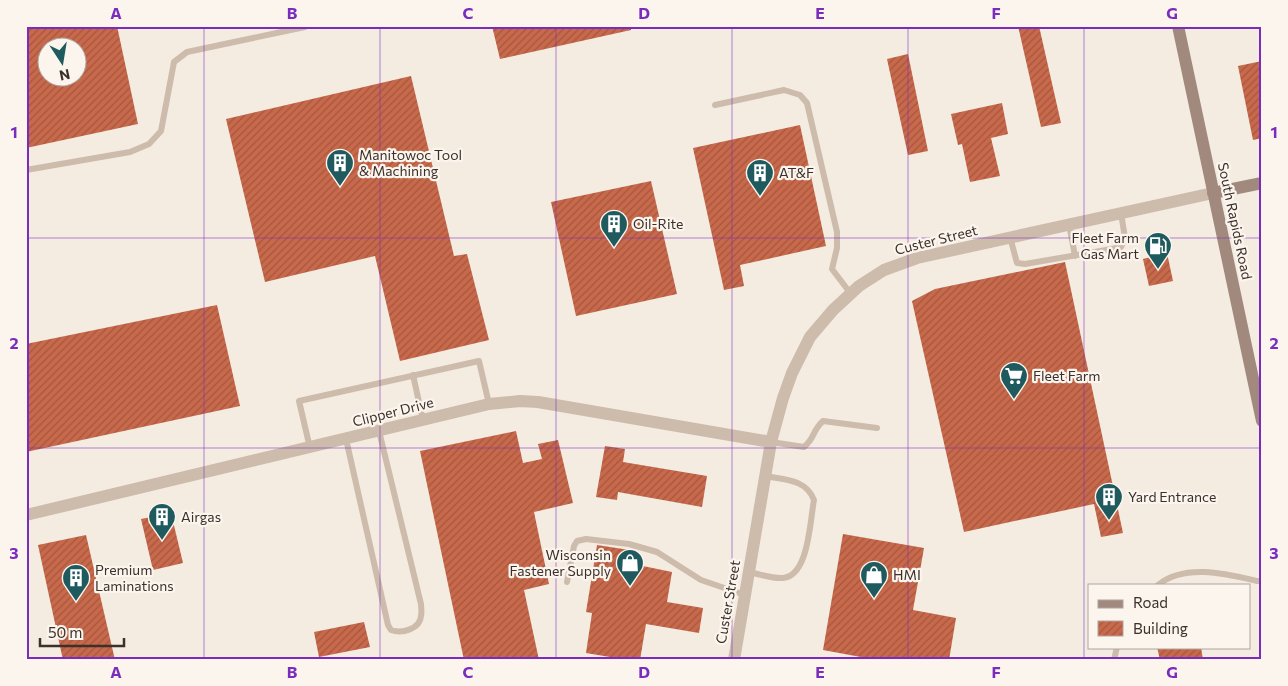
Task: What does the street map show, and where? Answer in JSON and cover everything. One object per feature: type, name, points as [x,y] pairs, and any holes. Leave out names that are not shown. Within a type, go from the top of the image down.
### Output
[{"type":"main road","name":"South Rapids Road","points":[[1178,26],[1262,421]]},
{"type":"main road","points":[[1214,193],[1262,183]]},
{"type":"street","name":"Custer Street","points":[[734,660],[771,442],[783,398],[792,373],[810,337],[833,310],[884,270],[917,258],[1214,193]]},
{"type":"street","name":"Clipper Drive","points":[[26,515],[489,404],[520,401],[538,402],[771,442]]},
{"type":"lane","points":[[26,170],[130,152],[149,144],[161,131],[174,62],[187,52],[305,27]]},
{"type":"lane","points":[[715,105],[784,90],[800,95],[807,103],[837,232],[838,248],[832,269],[851,294]]},
{"type":"lane","points":[[1010,238],[1017,263],[1025,264],[1121,247],[1125,238],[1121,213]]},
{"type":"lane","points":[[1068,224],[1075,256]]},
{"type":"lane","points":[[310,448],[299,401],[480,360],[489,404]]},
{"type":"lane","points":[[413,376],[423,420]]},
{"type":"lane","points":[[771,442],[804,447],[812,440],[816,428],[823,421],[877,428]]},
{"type":"lane","points":[[346,439],[388,625],[392,630],[404,631],[418,624],[422,617],[379,431]]},
{"type":"lane","points":[[749,572],[784,578],[798,570],[804,560],[814,500],[810,490],[803,484],[765,476]]},
{"type":"lane","points":[[567,582],[574,546],[577,541],[586,539],[629,544],[657,552],[701,580],[745,595]]},
{"type":"lane","points":[[1160,584],[1185,572],[1225,573],[1262,581]]},
{"type":"lane","points":[[1114,660],[1118,648]]},
{"type":"building","points":[[26,26],[117,26],[138,124],[26,148]]},
{"type":"building","points":[[492,26],[631,26],[631,30],[500,59]]},
{"type":"building","points":[[1018,26],[1039,26],[1061,123],[1041,127]]},
{"type":"building","points":[[908,54],[928,151],[908,155],[887,59]]},
{"type":"building","points":[[1262,61],[1262,138],[1253,140],[1238,66]]},
{"type":"building","name":"Manitowoc Tool & Machining","points":[[411,76],[454,256],[467,254],[489,340],[400,361],[375,256],[265,282],[226,119]]},
{"type":"building","points":[[1002,103],[1008,134],[991,138],[1000,176],[970,182],[962,144],[958,145],[951,114]]},
{"type":"building","name":"AT&F","points":[[800,125],[826,246],[740,265],[744,286],[724,290],[693,148]]},
{"type":"building","name":"Oil-Rite","points":[[651,181],[677,294],[576,316],[551,202]]},
{"type":"building","name":"Fleet Farm Gas Mart","points":[[1167,253],[1173,281],[1149,286],[1143,259]]},
{"type":"building","name":"Fleet Farm","points":[[1065,262],[1123,533],[1101,537],[1094,504],[964,532],[912,301],[935,289]]},
{"type":"building","points":[[217,305],[240,406],[26,452],[26,344]]},
{"type":"building","points":[[516,431],[523,463],[542,459],[538,444],[558,440],[573,503],[534,512],[549,584],[524,590],[539,660],[464,660],[420,451]]},
{"type":"building","points":[[605,446],[625,449],[623,462],[707,476],[702,507],[618,492],[617,500],[596,497]]},
{"type":"building","name":"Airgas","points":[[171,513],[183,563],[153,570],[141,519]]},
{"type":"building","name":"HMI","points":[[843,534],[924,548],[913,610],[956,618],[949,660],[877,660],[823,650]]},
{"type":"building","name":"Premium Laminations","points":[[86,535],[115,660],[63,660],[38,545]]},
{"type":"building","name":"Wisconsin Fastener Supply","points":[[597,545],[636,551],[633,564],[672,572],[667,602],[703,608],[699,633],[646,624],[640,660],[628,660],[586,653],[592,613],[586,612]]},
{"type":"building","points":[[364,622],[370,647],[319,657],[314,632]]},
{"type":"building","points":[[1157,648],[1201,648],[1203,660],[1160,660]]},
{"type":"place","name":"Manitowoc Tool & Machining","points":[[340,187]]},
{"type":"place","name":"AT&F","points":[[760,197]]},
{"type":"place","name":"Oil-Rite","points":[[614,248]]},
{"type":"place","name":"Fleet Farm Gas Mart","points":[[1158,270]]},
{"type":"place","name":"Fleet Farm","points":[[1014,400]]},
{"type":"place","name":"Yard Entrance","points":[[1109,521]]},
{"type":"place","name":"Airgas","points":[[162,541]]},
{"type":"place","name":"Wisconsin Fastener Supply","points":[[630,587]]},
{"type":"place","name":"HMI","points":[[874,599]]},
{"type":"place","name":"Premium Laminations","points":[[76,602]]}]
